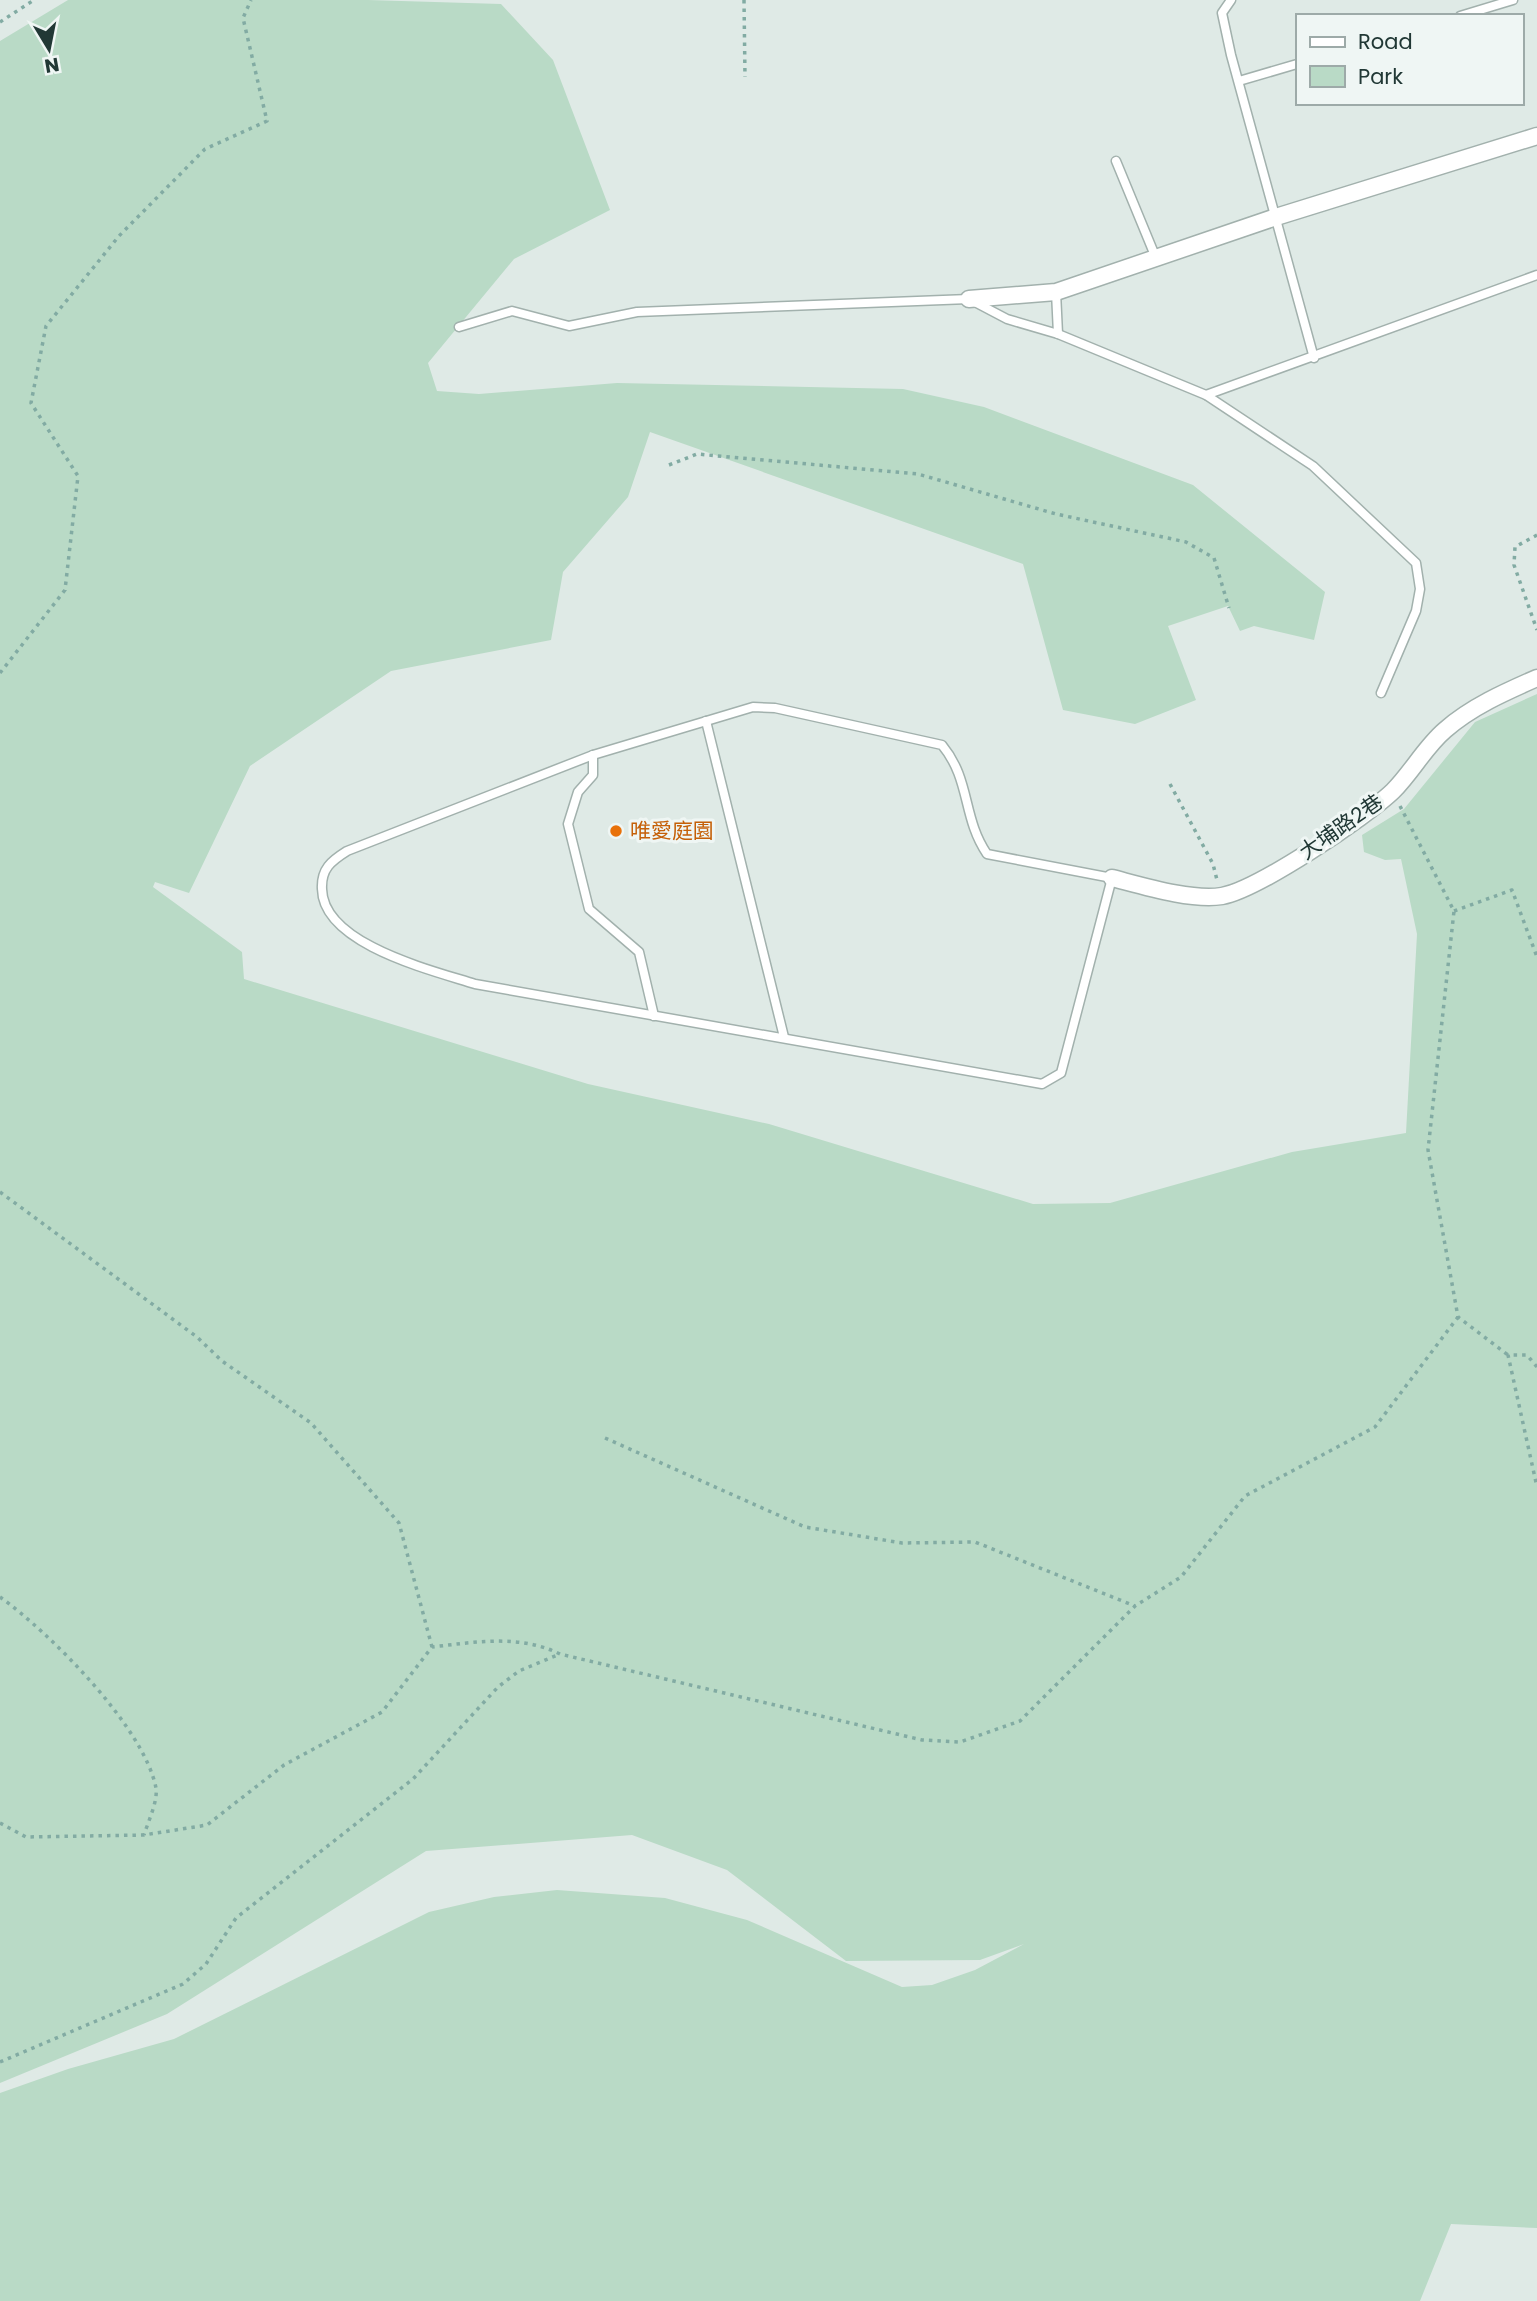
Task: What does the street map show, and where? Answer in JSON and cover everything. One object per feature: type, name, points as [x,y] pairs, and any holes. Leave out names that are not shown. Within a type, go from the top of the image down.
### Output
[{"type":"street","points":[[969,299],[1056,292],[1276,217],[1537,136]]},
{"type":"street","name":"大埔路2巷","points":[[1221,896],[1272,874],[1393,791],[1444,730],[1497,695],[1537,678]]},
{"type":"street","points":[[1112,878],[1146,887],[1221,896]]},
{"type":"lane","points":[[1231,0],[1222,13],[1314,358]]},
{"type":"lane","points":[[1467,14],[1513,0]]},
{"type":"lane","points":[[1239,81],[1296,64]]},
{"type":"lane","points":[[1116,161],[1156,258]]},
{"type":"lane","points":[[1206,394],[1314,358],[1537,275]]},
{"type":"lane","points":[[1056,292],[1058,334]]},
{"type":"lane","points":[[459,327],[512,311],[569,326],[637,312],[969,299],[1007,319],[1058,334],[1206,394],[1313,466],[1416,563],[1420,589],[1416,611],[1381,693]]},
{"type":"lane","points":[[753,708],[775,708],[942,745],[957,763],[974,835],[987,854],[1112,878],[1061,1073],[1042,1084],[475,984],[419,966],[363,942],[330,916],[323,902],[323,874],[331,861],[347,851],[593,755],[706,720],[753,708]]},
{"type":"lane","points":[[706,720],[784,1037]]},
{"type":"lane","points":[[593,755],[593,775],[579,792],[568,824],[589,909],[639,952],[654,1016]]},
{"type":"path","points":[[0,22],[34,0]]},
{"type":"path","points":[[0,673],[65,590],[78,475],[31,403],[46,326],[119,236],[205,149],[267,121],[243,18],[251,0]]},
{"type":"path","points":[[744,0],[745,77]]},
{"type":"path","points":[[669,465],[697,454],[918,474],[1056,514],[1186,542],[1214,558],[1230,608]]},
{"type":"path","points":[[1537,535],[1515,547],[1514,565],[1537,630]]},
{"type":"path","points":[[1170,785],[1213,864],[1221,896]]},
{"type":"path","points":[[1393,791],[1454,911],[1428,1150],[1458,1317],[1508,1355],[1527,1355],[1537,1367]]},
{"type":"path","points":[[1454,911],[1512,891],[1537,957]]},
{"type":"path","points":[[0,1192],[198,1337],[222,1361],[311,1423],[399,1522],[432,1647]]},
{"type":"path","points":[[0,1824],[26,1837],[144,1835],[206,1825],[284,1765],[382,1712],[432,1647],[493,1640],[541,1645],[560,1654],[922,1740],[960,1742],[1020,1721],[1135,1606],[1181,1577],[1245,1496],[1375,1427],[1458,1317]]},
{"type":"path","points":[[1508,1355],[1537,1487]]},
{"type":"path","points":[[605,1438],[805,1527],[902,1543],[975,1542],[1135,1606]]},
{"type":"path","points":[[0,1597],[31,1620],[105,1700],[146,1754],[157,1791],[144,1835]]},
{"type":"path","points":[[0,2062],[183,1984],[206,1964],[236,1918],[413,1779],[498,1687],[519,1671],[560,1654]]},
{"type":"green space","points":[[68,0],[368,0],[501,4],[553,60],[610,210],[514,259],[428,363],[437,391],[479,394],[617,383],[903,389],[984,407],[1193,485],[1325,592],[1314,640],[1254,626],[1240,631],[1228,606],[1168,626],[1196,700],[1135,724],[1063,710],[1023,564],[650,432],[628,497],[563,572],[551,640],[391,671],[250,766],[189,893],[155,882],[153,887],[242,952],[244,979],[588,1084],[769,1124],[1033,1204],[1110,1203],[1292,1152],[1406,1133],[1417,934],[1401,859],[1385,860],[1364,852],[1362,835],[1404,809],[1475,722],[1537,694],[1537,2228],[1451,2224],[1420,2301],[0,2301],[0,2093],[68,2069],[174,2039],[429,1912],[494,1897],[557,1890],[665,1898],[747,1920],[902,1987],[932,1985],[975,1970],[1024,1944],[980,1960],[846,1961],[727,1870],[632,1835],[426,1851],[167,2014],[0,2083],[0,41]]},
{"type":"place","name":"唯愛庭園","points":[[616,831]]}]
